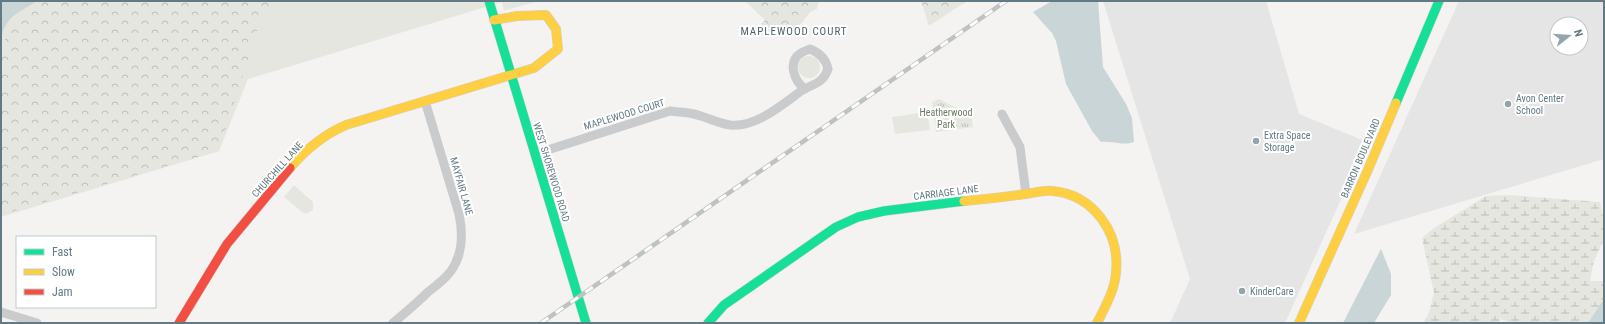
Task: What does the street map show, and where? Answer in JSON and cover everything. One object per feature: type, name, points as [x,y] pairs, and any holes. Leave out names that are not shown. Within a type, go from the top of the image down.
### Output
[{"type":"street","name":"WEST SHOREWOOD ROAD","points":[[489,1],[586,323]]},
{"type":"street","name":"BARRON BOULEVARD","points":[[1299,323],[1372,159],[1439,1]]},
{"type":"street","name":"CHURCHILL LANE","points":[[179,323],[227,244],[298,158],[318,140],[330,132],[346,125],[534,68],[558,49],[556,28],[546,15],[517,16],[495,23]]},
{"type":"street","points":[[810,49],[818,52],[824,58],[828,69],[823,80],[805,89],[798,84],[793,68],[795,59],[801,53],[810,49]]},
{"type":"street","name":"MAPLEWOOD COURT","points":[[535,154],[670,112],[688,112],[731,125],[753,122],[775,110],[805,89]]},
{"type":"street","name":"MAYFAIR LANE","points":[[393,323],[442,281],[452,270],[462,241],[462,229],[459,214],[425,101]]},
{"type":"street","points":[[1002,114],[1020,147],[1026,194]]},
{"type":"street","name":"CARRIAGE LANE","points":[[708,323],[711,318],[731,300],[836,227],[858,217],[884,211],[1052,191],[1073,196],[1091,206],[1102,220],[1113,240],[1116,263],[1115,279],[1097,323]]},
{"type":"street","points":[[1,312],[37,323]]},
{"type":"shaded area","points":[[1,1],[36,1],[11,18],[7,23],[1,37]]},
{"type":"shaded area","points":[[1052,1],[1098,1],[1103,67],[1126,104],[1132,118],[1134,142],[1126,144],[1101,142],[1092,131],[1066,84],[1056,41],[1052,33],[1033,12]]},
{"type":"shaded area","points":[[1103,1],[1266,1],[1299,114],[1367,142],[1285,323],[1170,323],[1190,279]]},
{"type":"shaded area","name":"Avon Center School","points":[[1459,1],[1604,1],[1604,159],[1354,234]]},
{"type":"shaded area","points":[[1381,249],[1391,274],[1391,295],[1374,323],[1343,323]]},
{"type":"shaded area","points":[[1604,299],[1604,323],[1588,323]]},
{"type":"green space","points":[[1,1],[538,1],[504,11],[502,2],[248,79],[219,151],[1,217]]},
{"type":"green space","points":[[40,1],[273,1],[262,15],[219,151],[1,215],[1,48],[14,20],[34,9]]},
{"type":"green space","points":[[745,1],[819,1],[817,9],[810,12],[800,25],[763,35],[758,28],[765,20]]},
{"type":"green space","points":[[921,1],[967,1],[929,26]]},
{"type":"green space","points":[[809,56],[817,59],[820,67],[817,75],[809,78],[801,75],[798,67],[801,59]]},
{"type":"green space","name":"Heatherwood Park","points":[[939,99],[971,115],[973,127],[936,132],[932,102]]},
{"type":"green space","points":[[927,112],[930,130],[895,134],[892,117]]},
{"type":"green space","points":[[294,185],[313,202],[313,210],[306,214],[284,197]]},
{"type":"green space","points":[[1508,195],[1600,202],[1604,222],[1603,241],[1594,261],[1590,281],[1604,281],[1604,299],[1588,323],[1512,323],[1500,319],[1499,323],[1423,323],[1429,313],[1434,293],[1422,238],[1434,228],[1486,196]]},
{"type":"railway","points":[[541,323],[1006,1]]},
{"type":"traffic: fast","points":[[489,1],[586,323]]},
{"type":"traffic: fast","points":[[1396,103],[1439,1]]},
{"type":"traffic: fast","points":[[708,323],[724,305],[836,227],[858,217],[884,211],[964,201]]},
{"type":"traffic: slow","points":[[290,168],[315,143],[346,125],[534,68],[558,49],[556,29],[546,15],[517,16],[494,20]]},
{"type":"traffic: slow","points":[[1299,323],[1367,172],[1396,103]]},
{"type":"traffic: slow","points":[[964,201],[1053,191],[1067,194],[1092,208],[1101,218],[1108,230],[1116,257],[1114,285],[1097,323]]},
{"type":"traffic: jam","points":[[179,323],[227,244],[290,168]]},
{"type":"place","name":"Avon Center School","points":[[1508,104]]},
{"type":"place","name":"Extra Space Storage","points":[[1256,141]]},
{"type":"place","name":"KinderCare","points":[[1242,291]]},
{"type":"district","name":"MAPLEWOOD COURT","points":[[794,31]]}]
